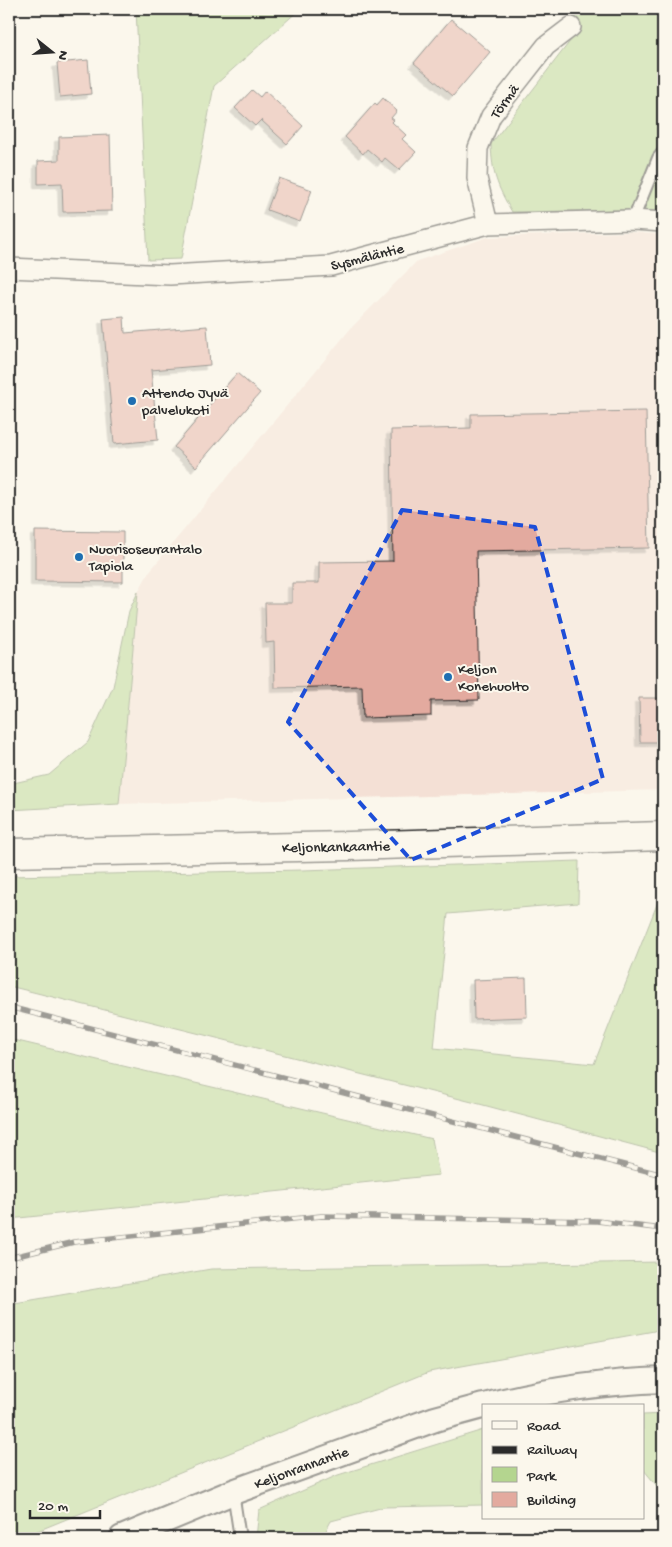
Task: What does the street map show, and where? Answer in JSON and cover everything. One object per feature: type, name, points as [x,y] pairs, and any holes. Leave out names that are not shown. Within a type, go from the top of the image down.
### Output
[{"type":"main road","name":"Keljonkankaantie","points":[[9,853],[339,846],[663,836]]},
{"type":"street","name":"Törmä","points":[[488,224],[478,178],[478,148],[491,116],[546,46],[571,28]]},
{"type":"street","name":"Sysmäläntie","points":[[9,268],[170,275],[330,266],[488,224],[633,220],[663,222]]},
{"type":"street","name":"Keljonrannantie","points":[[494,1404],[553,1392],[663,1380]]},
{"type":"street","name":"Keljonrannantie","points":[[122,1538],[233,1492],[435,1419],[482,1407]]},
{"type":"lane","points":[[633,220],[658,158],[663,152]]},
{"type":"lane","points":[[233,1492],[240,1538]]},
{"type":"highlighted area","points":[[402,510],[535,527],[603,779],[411,860],[288,722]]},
{"type":"shaded area","points":[[630,232],[663,235],[663,790],[119,804],[138,592],[149,572],[351,328],[417,261],[488,237]]},
{"type":"green space","points":[[136,9],[300,9],[214,86],[181,259],[148,260]]},
{"type":"green space","points":[[564,9],[663,9],[663,211],[512,212],[503,194],[494,171],[491,144],[581,27]]},
{"type":"green space","points":[[138,592],[119,804],[9,810],[9,784],[49,775],[88,742],[113,687],[129,611]]},
{"type":"green space","points":[[579,861],[578,903],[448,914],[434,1048],[594,1064],[663,889],[663,1153],[472,1102],[9,986],[9,876],[302,870]]},
{"type":"green space","points":[[9,1039],[432,1139],[439,1175],[9,1219]]},
{"type":"green space","points":[[663,1262],[663,1326],[654,1331],[429,1372],[20,1538],[9,1538],[9,1304],[211,1269]]},
{"type":"green space","points":[[663,1414],[663,1493],[644,1470],[644,1415]]},
{"type":"green space","points":[[482,1430],[482,1505],[384,1507],[331,1521],[322,1538],[256,1538],[259,1510],[338,1475]]},
{"type":"building","points":[[451,19],[490,52],[453,96],[414,63]]},
{"type":"building","points":[[88,60],[91,94],[60,97],[57,63]]},
{"type":"building","points":[[252,90],[260,97],[265,91],[303,126],[287,144],[261,120],[255,126],[235,108]]},
{"type":"building","points":[[383,98],[397,111],[391,118],[394,120],[392,122],[406,135],[402,139],[416,152],[399,170],[385,158],[382,162],[367,149],[363,154],[345,137],[375,103],[377,105]]},
{"type":"building","points":[[110,135],[112,211],[63,212],[62,183],[38,184],[38,161],[59,160],[59,137]]},
{"type":"building","points":[[279,178],[312,190],[300,222],[267,210]]},
{"type":"building","name":"Attendo Jyvä palvelukoti","points":[[124,317],[125,333],[207,326],[210,365],[151,370],[158,440],[114,444],[103,319]]},
{"type":"building","points":[[237,373],[260,393],[196,467],[174,447]]},
{"type":"building","points":[[646,411],[649,548],[476,551],[479,700],[431,701],[431,716],[363,718],[362,686],[275,688],[274,642],[266,643],[265,603],[292,603],[292,583],[319,583],[319,562],[393,561],[391,430],[471,428],[471,414]]},
{"type":"building","name":"Nuorisoseurantalo Tapiola","points":[[35,531],[123,532],[123,582],[35,581]]},
{"type":"building","points":[[639,698],[663,698],[663,742],[640,742]]},
{"type":"building","points":[[526,978],[527,1017],[474,1019],[473,980]]},
{"type":"railway","points":[[9,1007],[663,1175]]},
{"type":"railway","points":[[9,1258],[74,1242],[321,1216],[597,1221],[663,1229]]},
{"type":"place","name":"Attendo Jyvä palvelukoti","points":[[132,401]]},
{"type":"place","name":"Nuorisoseurantalo Tapiola","points":[[79,557]]},
{"type":"place","name":"Keljon Konehuolto","points":[[448,677]]}]
